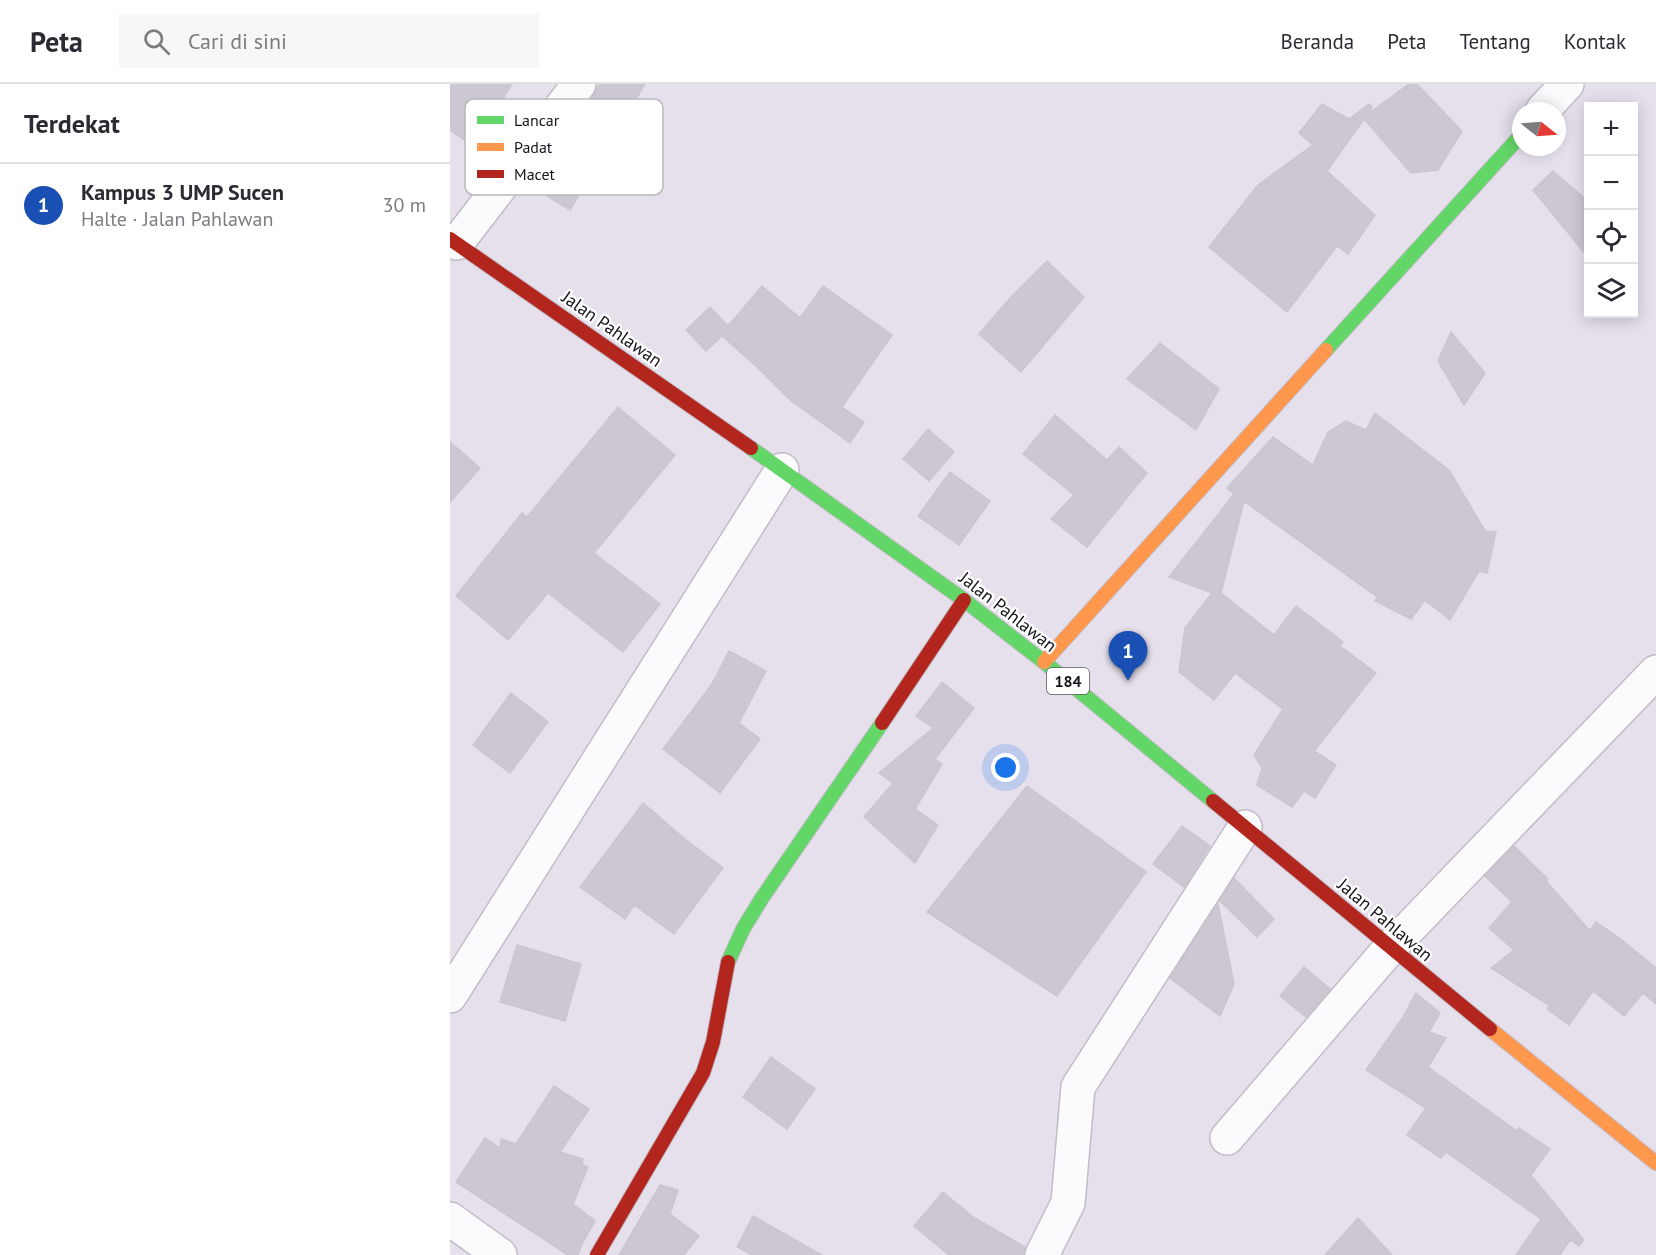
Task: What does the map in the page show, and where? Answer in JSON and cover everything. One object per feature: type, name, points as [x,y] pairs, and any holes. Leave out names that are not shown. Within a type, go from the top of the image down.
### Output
[{"type":"main road","points":[[1044,662],[1512,145]]},
{"type":"main road","name":"Jalan Pahlawan","points":[[453,241],[964,600],[1044,662],[1390,948],[1656,1163]]},
{"type":"main road","points":[[597,1255],[710,1057],[723,984],[735,945],[771,885],[964,600]]},
{"type":"street","points":[[567,99],[579,84]]},
{"type":"street","points":[[1550,102],[1567,84]]},
{"type":"street","points":[[453,241],[490,195]]},
{"type":"street","points":[[450,996],[782,470]]},
{"type":"street","points":[[1227,1138],[1390,948],[1656,672]]},
{"type":"street","points":[[1042,1255],[1068,1203],[1078,1087],[1245,827]]},
{"type":"street","points":[[450,1219],[500,1255]]},
{"type":"building","points":[[450,84],[512,84],[503,99],[465,99],[465,140],[450,130]]},
{"type":"building","points":[[600,84],[645,84],[636,99],[591,99]]},
{"type":"building","points":[[1409,84],[1417,84],[1462,131],[1438,170],[1411,173],[1364,119],[1327,171],[1375,215],[1348,254],[1337,246],[1287,312],[1209,247],[1258,185],[1313,145],[1299,133],[1322,104],[1349,119],[1369,104],[1372,107],[1368,114]]},
{"type":"building","points":[[1553,171],[1584,198],[1584,252],[1533,190]]},
{"type":"building","points":[[546,195],[579,195],[570,210]]},
{"type":"building","points":[[1047,261],[1084,297],[1021,372],[979,334],[1011,297]]},
{"type":"building","points":[[762,286],[800,318],[823,286],[892,335],[842,407],[864,422],[850,443],[790,400],[722,336],[706,351],[686,330],[710,307],[728,326]]},
{"type":"building","points":[[1451,332],[1485,373],[1464,405],[1438,361]]},
{"type":"building","points":[[1160,343],[1219,389],[1196,430],[1127,379]]},
{"type":"building","points":[[618,407],[675,455],[594,553],[660,604],[623,652],[548,593],[508,640],[456,596],[522,513],[527,517]]},
{"type":"building","points":[[1375,413],[1449,470],[1485,531],[1496,532],[1487,573],[1479,571],[1450,620],[1425,600],[1411,619],[1375,601],[1377,597],[1244,501],[1221,593],[1274,635],[1296,606],[1343,642],[1340,646],[1376,673],[1314,751],[1336,765],[1315,798],[1304,791],[1292,807],[1257,785],[1262,768],[1254,755],[1283,709],[1235,673],[1214,700],[1179,672],[1185,628],[1212,593],[1169,577],[1234,494],[1227,488],[1273,437],[1313,465],[1328,432],[1346,421],[1366,430]]},
{"type":"building","points":[[1055,415],[1107,460],[1119,447],[1147,473],[1087,547],[1051,519],[1074,495],[1023,454]]},
{"type":"building","points":[[928,429],[954,452],[929,481],[903,459]]},
{"type":"building","points":[[450,442],[480,468],[450,502]]},
{"type":"building","points":[[950,472],[990,501],[959,545],[918,516]]},
{"type":"building","points":[[729,651],[766,671],[739,723],[760,739],[720,793],[663,749],[712,684]]},
{"type":"building","points":[[942,682],[974,708],[935,759],[942,764],[915,809],[938,825],[915,863],[864,817],[893,783],[879,773],[933,728],[916,716]]},
{"type":"building","points":[[511,693],[548,722],[510,773],[473,745]]},
{"type":"building","points":[[1027,786],[1146,872],[1057,996],[927,912]]},
{"type":"building","points":[[643,803],[723,868],[674,934],[634,905],[625,919],[580,887]]},
{"type":"building","points":[[1182,826],[1210,846],[1184,887],[1153,864]]},
{"type":"building","points":[[1514,846],[1548,879],[1546,881],[1590,931],[1596,922],[1656,968],[1656,1004],[1643,993],[1624,1016],[1593,991],[1569,1025],[1547,1009],[1550,1006],[1491,968],[1514,950],[1489,928],[1512,902],[1485,876]]},
{"type":"building","points":[[1234,878],[1274,919],[1257,937],[1220,901]]},
{"type":"building","points":[[1218,904],[1234,984],[1220,1016],[1170,978]]},
{"type":"building","points":[[517,945],[581,964],[565,1021],[500,1002]]},
{"type":"building","points":[[1304,967],[1330,989],[1306,1017],[1280,996]]},
{"type":"building","points":[[1416,993],[1440,1013],[1429,1032],[1446,1038],[1428,1067],[1517,1131],[1519,1128],[1550,1149],[1531,1175],[1584,1240],[1579,1246],[1570,1240],[1560,1255],[1516,1255],[1541,1219],[1446,1152],[1441,1158],[1407,1135],[1426,1108],[1366,1070],[1403,1017]]},
{"type":"building","points":[[771,1057],[815,1089],[787,1129],[743,1097]]},
{"type":"building","points":[[554,1086],[589,1109],[560,1152],[583,1159],[582,1165],[588,1167],[573,1204],[595,1221],[578,1255],[568,1255],[456,1182],[485,1138],[500,1148],[501,1139],[516,1144]]},
{"type":"building","points":[[660,1185],[678,1190],[670,1214],[699,1236],[684,1255],[619,1255]]},
{"type":"building","points":[[943,1192],[973,1217],[1025,1247],[1023,1255],[949,1255],[914,1226]]},
{"type":"building","points":[[753,1216],[822,1255],[752,1255],[737,1247]]},
{"type":"building","points":[[1358,1218],[1392,1255],[1325,1255]]},
{"type":"traffic: fast","points":[[1326,350],[1512,145]]},
{"type":"traffic: fast","points":[[751,448],[964,600],[1044,662],[1213,801]]},
{"type":"traffic: fast","points":[[728,962],[743,929],[762,898],[882,723]]},
{"type":"traffic: slow","points":[[1044,662],[1326,350]]},
{"type":"traffic: slow","points":[[1490,1029],[1656,1163]]},
{"type":"traffic: jam","points":[[450,239],[751,448]]},
{"type":"traffic: jam","points":[[882,723],[964,600]]},
{"type":"traffic: jam","points":[[1213,801],[1490,1029]]},
{"type":"traffic: jam","points":[[597,1255],[703,1073],[713,1042],[728,962]]},
{"type":"place","name":"Kampus 3 UMP Sucen","points":[[1128,681]]}]
